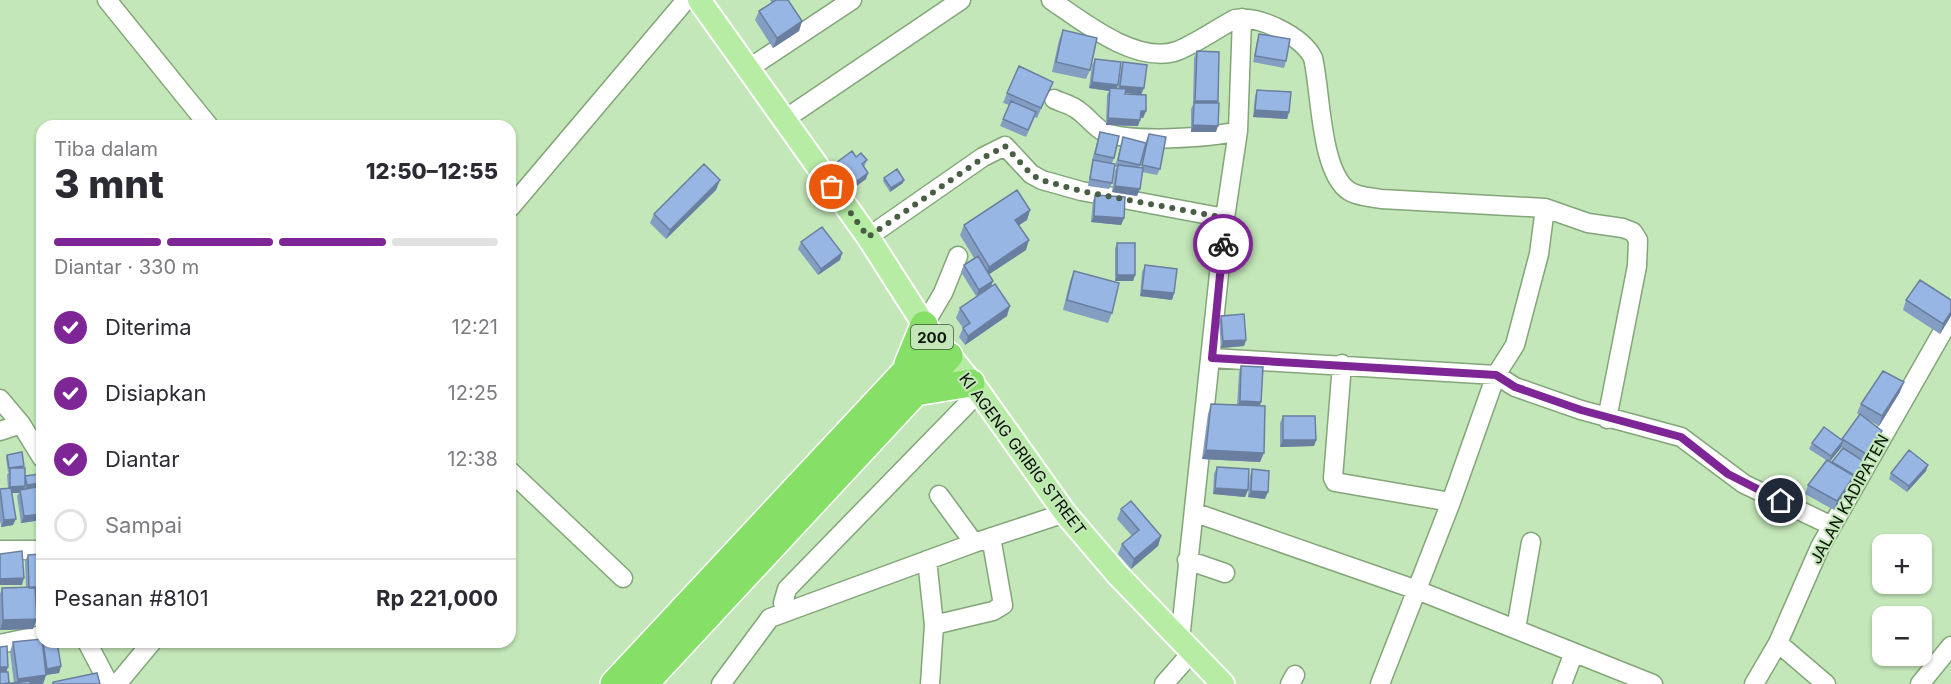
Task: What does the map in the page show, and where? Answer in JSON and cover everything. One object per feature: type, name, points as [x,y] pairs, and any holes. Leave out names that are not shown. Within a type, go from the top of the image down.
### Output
[{"type":"highway","points":[[644,684],[911,382],[936,341]]},
{"type":"highway","points":[[614,684],[911,382],[975,387]]},
{"type":"main road","name":"KI AGENG GRIBIG STREET","points":[[699,0],[868,237],[936,341],[975,387],[1065,513],[1116,574],[1223,684]]},
{"type":"street","points":[[107,0],[204,120]]},
{"type":"street","points":[[516,201],[686,0]]},
{"type":"street","points":[[748,69],[852,0]]},
{"type":"street","points":[[785,119],[961,0]]},
{"type":"street","points":[[1051,0],[1092,28],[1148,54],[1178,50],[1235,19],[1242,18],[1281,29],[1296,38],[1310,51],[1315,67],[1332,167],[1347,190],[1355,194],[1381,199],[1545,208],[1588,223],[1623,228],[1633,232],[1638,240],[1637,266],[1607,419]]},
{"type":"street","points":[[1164,684],[1186,646],[1187,560],[1196,513],[1225,218],[1238,131],[1242,18]]},
{"type":"street","points":[[1054,99],[1079,110],[1091,123],[1112,134],[1171,137],[1219,136],[1238,131]]},
{"type":"street","points":[[868,237],[990,153],[1005,146],[1031,174],[1041,180],[1081,191],[1225,218]]},
{"type":"street","points":[[1380,684],[1451,502],[1496,375],[1515,345],[1539,254],[1545,208]]},
{"type":"street","points":[[936,341],[943,294],[958,256]]},
{"type":"street","name":"JALAN KADIPATEN","points":[[1754,684],[1778,643],[1820,547],[1951,317]]},
{"type":"street","points":[[1212,358],[1496,375],[1515,387],[1607,419],[1681,437],[1744,484],[1832,526]]},
{"type":"street","points":[[1342,364],[1333,478],[1335,482],[1451,502]]},
{"type":"street","points":[[786,612],[783,603],[787,589],[975,387]]},
{"type":"street","points":[[0,399],[21,424],[36,448]]},
{"type":"street","points":[[0,430],[21,424]]},
{"type":"street","points":[[516,477],[623,578]]},
{"type":"street","points":[[934,626],[993,611],[1004,605],[982,540],[939,495]]},
{"type":"street","points":[[721,684],[770,618],[982,540],[1065,513]]},
{"type":"street","points":[[1196,513],[1417,590],[1516,629],[1574,655],[1653,684]]},
{"type":"street","points":[[1516,629],[1531,542]]},
{"type":"street","points":[[0,550],[36,550]]},
{"type":"street","points":[[927,560],[934,626],[930,684]]},
{"type":"street","points":[[1187,560],[1225,573]]},
{"type":"street","points":[[0,644],[36,636]]},
{"type":"street","points":[[1778,643],[1826,684]]},
{"type":"street","points":[[1920,684],[1951,646]]},
{"type":"street","points":[[90,648],[109,684]]},
{"type":"street","points":[[117,684],[147,648]]},
{"type":"street","points":[[1562,684],[1574,655]]},
{"type":"building","points":[[776,0],[788,0],[802,21],[777,38],[759,11]]},
{"type":"building","points":[[1063,30],[1097,38],[1090,70],[1056,62]]},
{"type":"building","points":[[1259,34],[1290,39],[1286,61],[1255,56]]},
{"type":"building","points":[[1197,51],[1219,52],[1218,101],[1195,101]]},
{"type":"building","points":[[1095,59],[1121,62],[1118,85],[1092,82]]},
{"type":"building","points":[[1123,62],[1147,65],[1144,88],[1120,86]]},
{"type":"building","points":[[1019,66],[1053,82],[1041,108],[1007,93]]},
{"type":"building","points":[[1110,88],[1126,89],[1125,94],[1146,95],[1146,111],[1141,111],[1140,120],[1108,118]]},
{"type":"building","points":[[1257,90],[1291,92],[1289,112],[1255,110]]},
{"type":"building","points":[[1011,101],[1036,112],[1028,130],[1003,119]]},
{"type":"building","points":[[1194,103],[1219,103],[1218,126],[1193,125]]},
{"type":"building","points":[[1100,132],[1119,136],[1114,158],[1095,154]]},
{"type":"building","points":[[1149,134],[1166,137],[1160,169],[1142,165]]},
{"type":"building","points":[[1123,137],[1146,143],[1140,165],[1118,160]]},
{"type":"building","points":[[852,151],[856,157],[861,153],[867,160],[862,164],[868,173],[853,184],[845,174],[841,177],[832,166]]},
{"type":"building","points":[[1093,160],[1115,164],[1112,183],[1090,179]]},
{"type":"building","points":[[704,164],[720,180],[670,230],[654,214]]},
{"type":"building","points":[[1118,165],[1143,168],[1140,189],[1115,186]]},
{"type":"building","points":[[897,169],[904,180],[891,188],[884,178]]},
{"type":"building","points":[[1017,190],[1030,210],[1015,220],[1029,240],[989,267],[964,225]]},
{"type":"building","points":[[1095,195],[1125,197],[1124,218],[1094,216]]},
{"type":"building","points":[[822,227],[842,253],[821,269],[801,242]]},
{"type":"building","points":[[1117,243],[1135,243],[1135,275],[1117,275]]},
{"type":"building","points":[[978,256],[993,281],[979,290],[964,265]]},
{"type":"building","points":[[1145,265],[1177,269],[1174,293],[1142,290]]},
{"type":"building","points":[[1074,271],[1119,283],[1112,313],[1067,300]]},
{"type":"building","points":[[1920,280],[1951,300],[1951,312],[1943,324],[1906,300]]},
{"type":"building","points":[[995,284],[1010,306],[968,336],[963,328],[970,323],[960,308]]},
{"type":"building","points":[[1244,314],[1246,340],[1223,341],[1221,316]]},
{"type":"building","points":[[1241,366],[1263,367],[1261,402],[1240,401]]},
{"type":"building","points":[[1883,371],[1904,382],[1882,416],[1861,404]]},
{"type":"building","points":[[1211,404],[1265,406],[1264,453],[1206,450]]},
{"type":"building","points":[[1860,414],[1882,431],[1866,454],[1842,439]]},
{"type":"building","points":[[1283,416],[1315,416],[1316,440],[1283,440]]},
{"type":"building","points":[[1824,427],[1843,441],[1831,456],[1812,443]]},
{"type":"building","points":[[1843,448],[1865,462],[1854,475],[1832,462]]},
{"type":"building","points":[[1909,450],[1928,465],[1909,486],[1891,473]]},
{"type":"building","points":[[22,452],[24,466],[9,468],[7,455]]},
{"type":"building","points":[[1827,460],[1854,476],[1837,501],[1808,485]]},
{"type":"building","points":[[1217,467],[1249,469],[1248,490],[1215,488]]},
{"type":"building","points":[[10,468],[25,468],[25,486],[10,487]]},
{"type":"building","points":[[1252,469],[1269,471],[1268,492],[1251,491]]},
{"type":"building","points":[[36,475],[36,484],[27,485],[25,476]]},
{"type":"building","points":[[36,487],[36,515],[24,516],[20,490]]},
{"type":"building","points":[[11,488],[16,519],[4,520],[0,489]]},
{"type":"building","points":[[1131,501],[1161,536],[1134,559],[1122,544],[1139,530],[1121,509]]},
{"type":"building","points":[[22,551],[24,578],[0,579],[0,554]]},
{"type":"building","points":[[36,554],[36,587],[29,588],[28,555]]},
{"type":"building","points":[[35,587],[36,619],[3,620],[2,588]]},
{"type":"building","points":[[36,640],[36,648],[43,648],[46,675],[18,679],[13,642]]},
{"type":"building","points":[[7,646],[8,667],[0,667],[0,647]]},
{"type":"building","points":[[44,648],[58,648],[61,666],[47,669]]},
{"type":"building","points":[[0,672],[8,672],[9,683],[0,684]]},
{"type":"building","points":[[97,673],[100,684],[53,684],[53,682]]},
{"type":"building","points":[[30,681],[30,684],[3,684]]},
{"type":"way so far","points":[[832,187],[868,237],[997,148],[1005,146],[1031,174],[1041,180],[1081,191],[1225,218],[1223,244]]},
{"type":"route","points":[[1223,244],[1212,358],[1496,375],[1515,387],[1607,419],[1681,437],[1728,474],[1781,501]]}]
